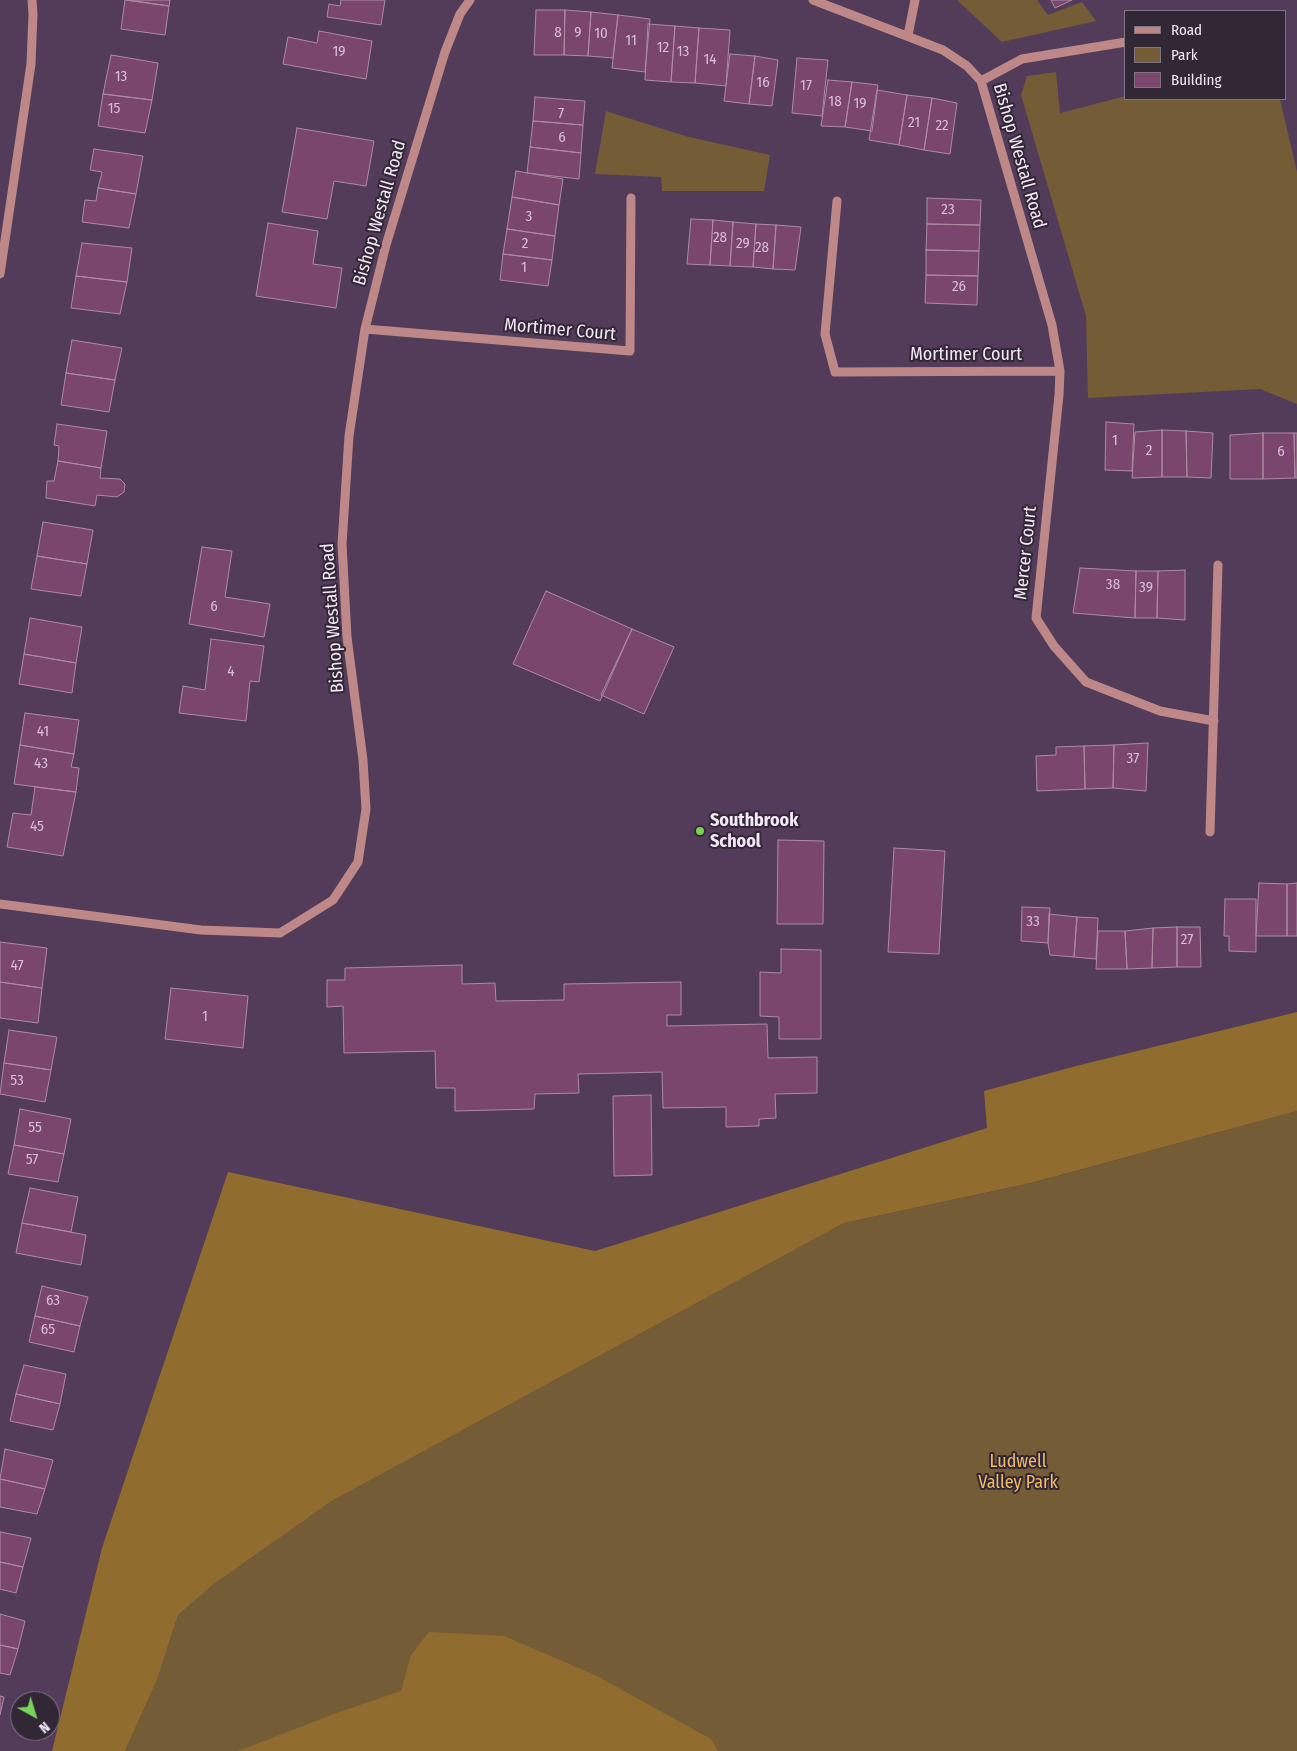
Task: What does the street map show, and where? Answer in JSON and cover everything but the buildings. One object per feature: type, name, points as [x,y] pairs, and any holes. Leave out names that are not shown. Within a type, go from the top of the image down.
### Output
[{"type":"street","points":[[0,274],[31,64],[32,0]]},
{"type":"street","name":"Bishop Westall Road","points":[[0,904],[201,930],[280,933],[333,900],[358,862],[366,810],[363,760],[347,637],[342,544],[349,436],[365,329],[386,245],[440,69],[460,14],[470,0]]},
{"type":"street","name":"Bishop Westall Road","points":[[813,0],[908,35],[942,50],[967,66],[981,81],[1052,325],[1060,371],[1059,395]]},
{"type":"street","points":[[908,35],[916,0]]},
{"type":"street","points":[[981,81],[1022,59],[1124,42]]},
{"type":"street","name":"Mortimer Court","points":[[365,329],[630,352],[631,198]]},
{"type":"street","name":"Mortimer Court","points":[[837,201],[825,334],[834,372],[1060,371]]},
{"type":"street","name":"Mercer Court","points":[[1059,395],[1036,618],[1054,646],[1086,682],[1160,711],[1214,721]]},
{"type":"street","points":[[1210,832],[1218,564]]},
{"type":"green space","points":[[957,0],[1037,0],[1048,15],[1082,2],[1096,21],[1002,42]]},
{"type":"green space","points":[[1056,72],[1060,113],[1124,97],[1124,100],[1280,100],[1297,172],[1297,404],[1260,389],[1088,398],[1086,316],[1021,95],[1027,76]]},
{"type":"green space","points":[[606,111],[685,136],[770,155],[764,191],[662,191],[661,177],[595,174]]},
{"type":"green space","name":"Ludwell Valley Park","points":[[1297,1111],[1297,1751],[125,1751],[157,1680],[178,1615],[214,1584],[332,1501],[844,1223],[1032,1183]]},
{"type":"shaded area","points":[[1297,1012],[1297,1111],[1031,1183],[844,1223],[332,1501],[214,1584],[178,1615],[157,1680],[125,1751],[52,1751],[54,1741],[60,1741],[60,1719],[102,1548],[228,1172],[595,1251],[987,1128],[984,1091],[1080,1065]]},
{"type":"shaded area","points":[[429,1632],[504,1636],[595,1675],[711,1739],[718,1751],[238,1751],[339,1712],[401,1691],[411,1655]]},
{"type":"place","name":"Southbrook School","points":[[700,831]]}]
